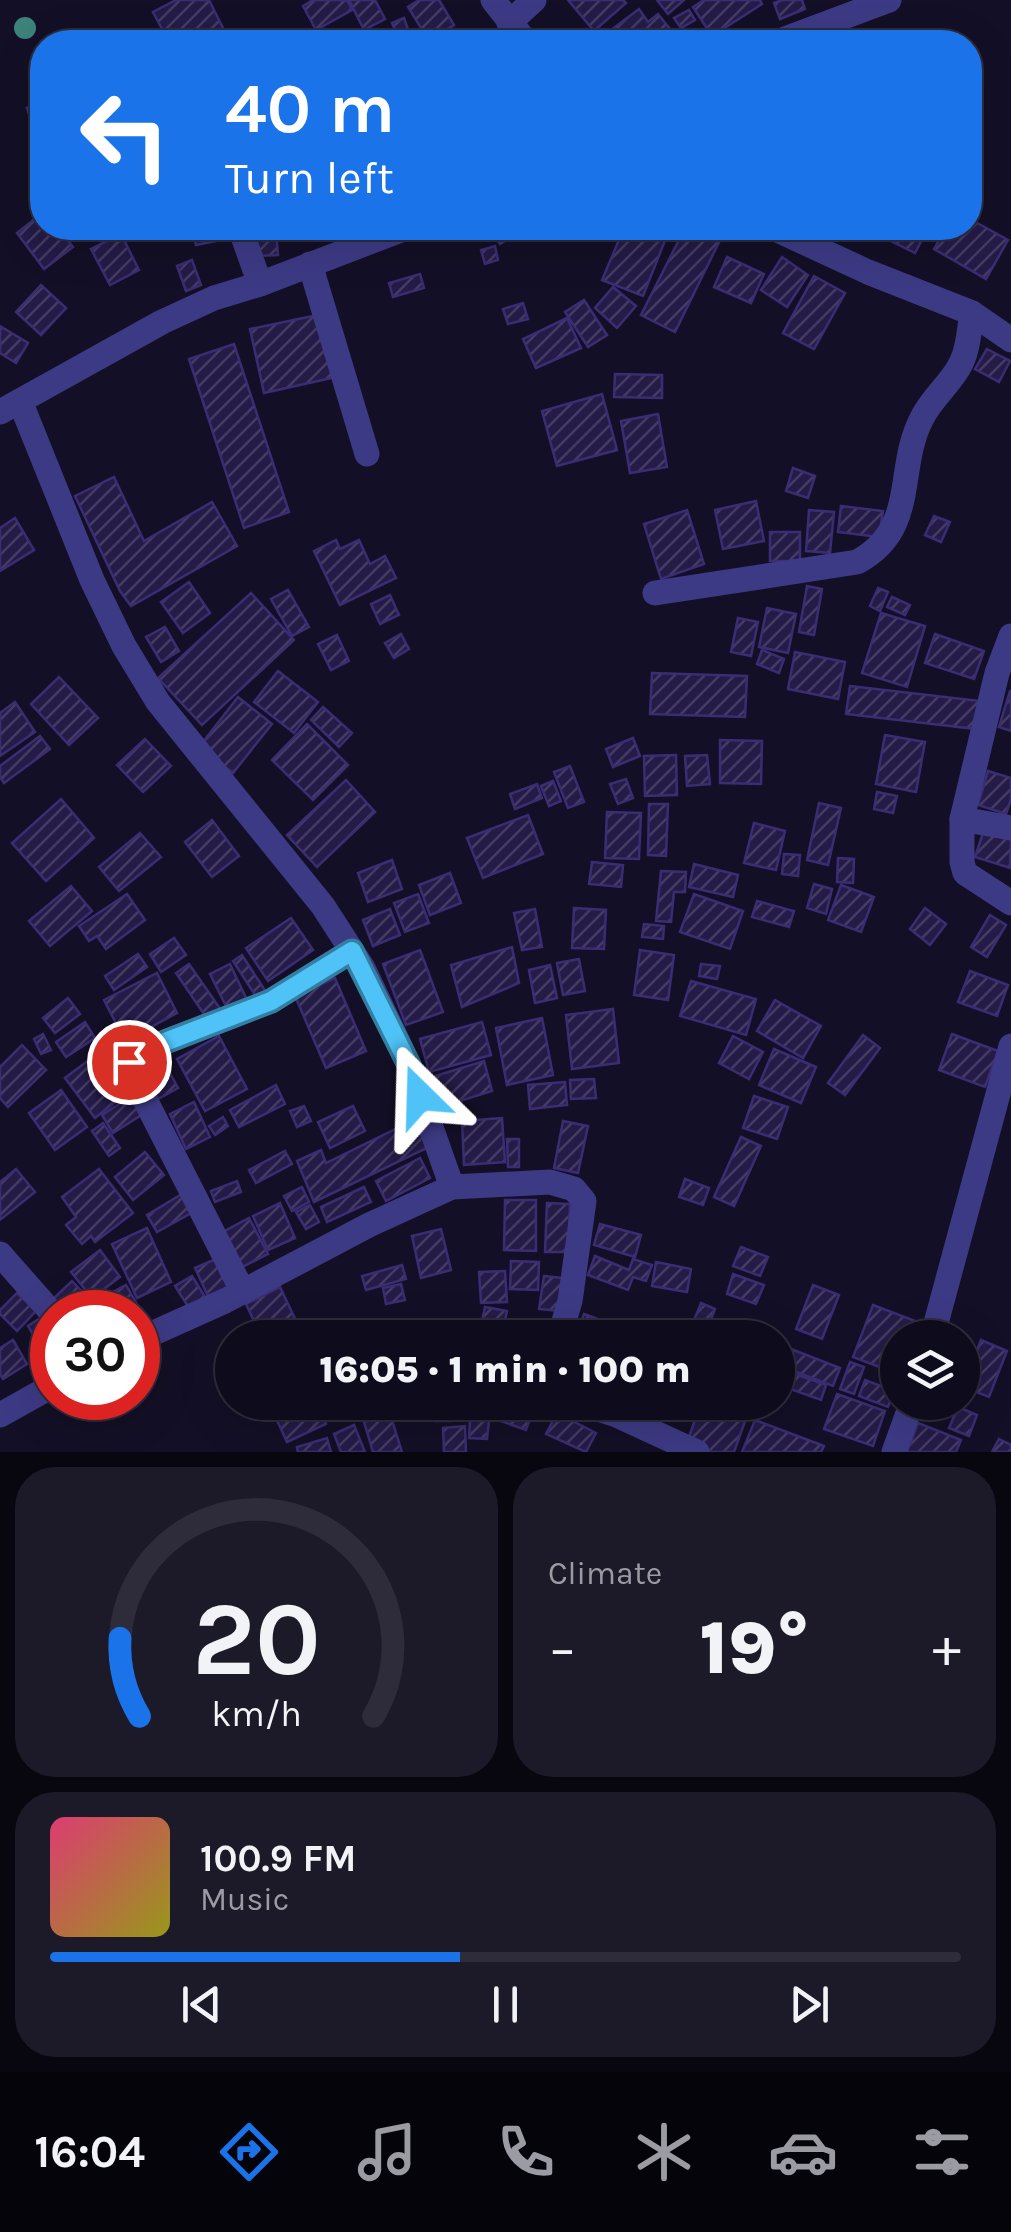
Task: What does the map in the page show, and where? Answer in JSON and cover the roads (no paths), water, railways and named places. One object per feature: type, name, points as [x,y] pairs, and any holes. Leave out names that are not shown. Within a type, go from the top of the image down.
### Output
[{"type":"street","points":[[492,0],[515,30]]},
{"type":"street","points":[[519,30],[534,0]]},
{"type":"street","points":[[809,30],[890,0]]},
{"type":"street","points":[[244,240],[260,284]]},
{"type":"street","points":[[374,240],[214,298],[162,322],[10,406],[124,646],[158,702],[323,906],[352,951],[409,1065],[452,1188]]},
{"type":"street","points":[[799,240],[972,314],[1011,340]]},
{"type":"street","points":[[310,264],[366,454]]},
{"type":"street","points":[[655,593],[857,562],[875,552],[886,539],[905,498],[910,446],[921,418],[959,368],[972,314]]},
{"type":"street","points":[[1011,636],[997,673],[962,819],[962,862],[966,874],[1011,903]]},
{"type":"street","points":[[962,819],[1011,828]]},
{"type":"street","points":[[242,1292],[129,1062],[134,1054],[271,1001],[352,951]]},
{"type":"street","points":[[937,1320],[1011,1046]]},
{"type":"street","points":[[160,1330],[242,1292],[369,1224],[452,1188],[550,1182],[574,1189],[584,1202],[564,1320]]},
{"type":"street","points":[[0,1254],[32,1290]]},
{"type":"street","points":[[0,1415],[30,1398]]},
{"type":"street","points":[[627,1420],[697,1452]]},
{"type":"street","points":[[894,1452],[906,1420]]}]
